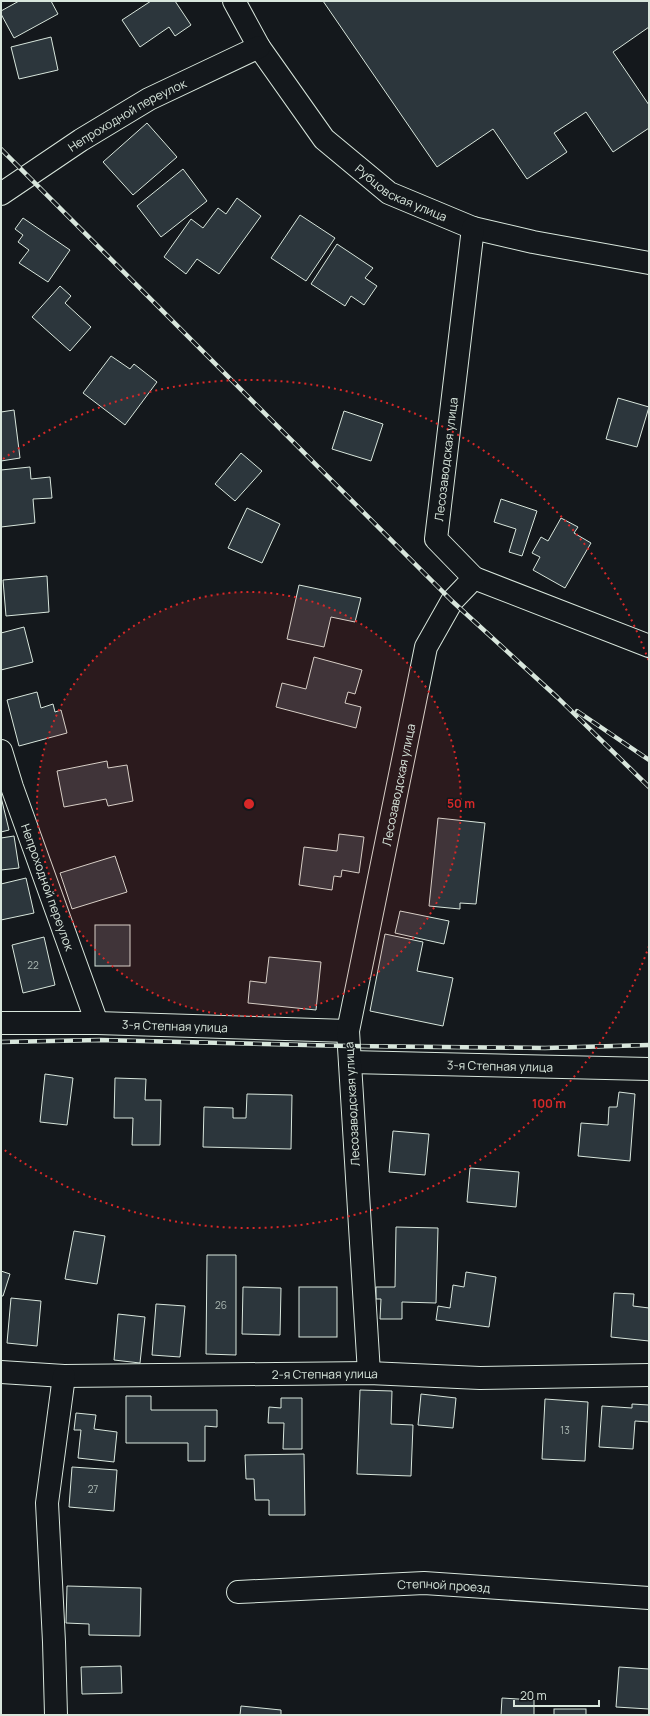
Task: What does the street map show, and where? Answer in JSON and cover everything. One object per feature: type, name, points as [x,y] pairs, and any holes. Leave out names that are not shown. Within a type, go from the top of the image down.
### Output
[{"type":"street","name":"Рубцовская улица","points":[[234,1],[259,47],[324,139],[389,193],[473,228],[533,242],[649,263]]},
{"type":"street","name":"Непроходной переулок","points":[[1,194],[81,140],[149,98],[259,47]]},
{"type":"street","name":"Лесозаводская улица","points":[[369,1373],[348,1031],[426,647],[452,601],[474,578],[436,539],[473,228]]},
{"type":"street","points":[[474,578],[649,646]]},
{"type":"street","name":"Непроходной переулок","points":[[1,751],[12,787],[97,1023]]},
{"type":"street","name":"3-я Степная улица","points":[[1,1023],[97,1023],[348,1031]]},
{"type":"street","name":"3-я Степная улица","points":[[350,1062],[649,1069]]},
{"type":"street","name":"2-я Степная улица","points":[[1,1372],[64,1376],[369,1373],[480,1378],[649,1376]]},
{"type":"street","points":[[56,1715],[47,1503],[64,1376]]},
{"type":"street","name":"Степной проезд","points":[[238,1592],[424,1583],[649,1598]]},
{"type":"building","points":[[19,1],[51,1],[58,14],[14,38],[1,14],[1,11]]},
{"type":"building","points":[[151,1],[175,1],[191,25],[175,36],[169,27],[140,47],[122,20]]},
{"type":"building","points":[[323,1],[649,1],[649,27],[613,52],[649,105],[649,128],[613,152],[586,112],[554,133],[567,152],[527,179],[493,129],[437,167]]},
{"type":"building","points":[[51,37],[58,70],[19,79],[11,47]]},
{"type":"building","points":[[147,123],[177,157],[133,195],[103,162]]},
{"type":"building","points":[[183,169],[207,201],[161,237],[137,206]]},
{"type":"building","points":[[237,198],[261,216],[219,274],[197,259],[186,274],[164,257],[191,219],[203,228],[218,208],[226,214]]},
{"type":"building","points":[[300,215],[335,238],[306,281],[271,258]]},
{"type":"building","points":[[23,218],[70,250],[48,282],[19,263],[29,250],[18,242],[23,235],[15,229]]},
{"type":"building","points":[[337,244],[373,268],[365,278],[377,286],[364,305],[351,296],[345,306],[311,284]]},
{"type":"building","points":[[60,286],[71,296],[65,303],[91,327],[70,351],[32,317]]},
{"type":"building","points":[[111,356],[130,369],[134,364],[157,382],[125,425],[83,393]]},
{"type":"building","points":[[618,398],[649,407],[637,447],[606,439]]},
{"type":"building","points":[[14,410],[20,458],[1,461],[1,412]]},
{"type":"building","points":[[344,411],[383,424],[371,461],[332,449]]},
{"type":"building","points":[[241,453],[262,471],[235,501],[215,484]]},
{"type":"building","points":[[30,467],[31,479],[50,477],[52,498],[33,499],[35,523],[1,527],[1,470]]},
{"type":"building","points":[[501,499],[537,511],[522,556],[509,552],[516,529],[494,522]]},
{"type":"building","points":[[247,508],[280,524],[262,563],[228,548]]},
{"type":"building","points":[[561,518],[578,527],[574,533],[591,543],[565,588],[533,570],[540,557],[532,553],[541,537],[548,541]]},
{"type":"building","points":[[47,576],[49,612],[6,616],[3,580]]},
{"type":"building","points":[[299,585],[361,598],[355,622],[331,617],[324,647],[287,639]]},
{"type":"building","points":[[24,627],[33,662],[1,670],[1,633]]},
{"type":"building","points":[[314,657],[362,670],[355,694],[348,692],[345,703],[361,707],[356,728],[276,707],[282,683],[306,689]]},
{"type":"building","points":[[37,692],[41,708],[53,704],[55,712],[61,710],[67,733],[19,746],[7,700]]},
{"type":"building","points":[[107,761],[108,768],[127,765],[133,801],[108,806],[106,799],[64,807],[57,771]]},
{"type":"building","points":[[1,797],[9,830],[1,832]]},
{"type":"building","points":[[438,818],[485,823],[476,904],[460,903],[460,909],[429,906]]},
{"type":"building","points":[[339,834],[364,837],[359,873],[342,870],[341,877],[334,876],[332,890],[299,885],[304,847],[337,851]]},
{"type":"building","points":[[14,836],[19,868],[1,870],[1,838]]},
{"type":"building","points":[[115,856],[127,892],[72,909],[60,873]]},
{"type":"building","points":[[26,878],[34,913],[1,920],[1,884]]},
{"type":"building","points":[[400,911],[449,921],[444,944],[395,933]]},
{"type":"building","points":[[95,925],[130,925],[130,966],[95,966]]},
{"type":"building","points":[[385,934],[423,942],[417,971],[453,978],[443,1026],[370,1011]]},
{"type":"building","points":[[44,937],[55,985],[23,993],[12,945]]},
{"type":"building","points":[[269,957],[321,962],[316,1010],[248,1003],[250,981],[266,983]]},
{"type":"building","points":[[45,1074],[73,1078],[67,1125],[40,1122]]},
{"type":"building","points":[[115,1078],[146,1079],[145,1100],[161,1100],[160,1145],[132,1145],[133,1118],[114,1118]]},
{"type":"building","points":[[619,1092],[635,1094],[630,1161],[578,1156],[581,1123],[608,1125],[609,1107],[617,1107]]},
{"type":"building","points":[[247,1094],[292,1095],[291,1149],[203,1147],[204,1107],[233,1108],[233,1118],[246,1118]]},
{"type":"building","points":[[393,1131],[429,1134],[425,1175],[389,1172]]},
{"type":"building","points":[[470,1168],[519,1172],[516,1207],[467,1202]]},
{"type":"building","points":[[396,1227],[438,1228],[436,1303],[402,1302],[402,1319],[380,1319],[381,1299],[376,1299],[376,1287],[395,1287]]},
{"type":"building","points":[[74,1231],[105,1236],[97,1284],[65,1279]]},
{"type":"building","points":[[207,1255],[236,1255],[236,1355],[206,1354]]},
{"type":"building","points":[[1,1271],[10,1274],[3,1296],[1,1296]]},
{"type":"building","points":[[466,1272],[496,1277],[489,1327],[436,1320],[438,1306],[450,1308],[453,1285],[464,1287]]},
{"type":"building","points":[[243,1287],[281,1288],[280,1335],[242,1334]]},
{"type":"building","points":[[299,1287],[337,1287],[337,1337],[299,1337]]},
{"type":"building","points":[[614,1293],[634,1294],[633,1306],[649,1308],[649,1341],[611,1337]]},
{"type":"building","points":[[11,1298],[41,1301],[37,1346],[7,1343]]},
{"type":"building","points":[[156,1304],[185,1306],[180,1357],[152,1355]]},
{"type":"building","points":[[118,1314],[145,1317],[140,1363],[114,1360]]},
{"type":"building","points":[[360,1390],[392,1391],[391,1424],[413,1425],[411,1476],[357,1474]]},
{"type":"building","points":[[421,1394],[456,1398],[453,1428],[418,1425]]},
{"type":"building","points":[[126,1396],[151,1396],[151,1410],[217,1410],[217,1427],[205,1426],[205,1461],[188,1461],[188,1443],[126,1443]]},
{"type":"building","points":[[281,1398],[302,1398],[302,1449],[283,1449],[284,1423],[268,1423],[269,1407],[281,1408]]},
{"type":"building","points":[[545,1399],[588,1402],[585,1461],[542,1459]]},
{"type":"building","points":[[632,1404],[649,1405],[649,1422],[635,1421],[633,1449],[599,1447],[602,1406],[632,1408]]},
{"type":"building","points":[[76,1413],[96,1415],[94,1429],[117,1432],[114,1462],[78,1458],[81,1430],[74,1430]]},
{"type":"building","points":[[304,1454],[305,1515],[269,1515],[269,1500],[255,1500],[254,1479],[246,1479],[245,1455]]},
{"type":"building","points":[[72,1467],[117,1470],[114,1511],[69,1507]]},
{"type":"building","points":[[67,1586],[141,1588],[140,1636],[89,1635],[89,1624],[66,1623]]},
{"type":"building","points":[[121,1666],[122,1693],[82,1694],[81,1667]]},
{"type":"building","points":[[619,1667],[649,1669],[649,1709],[616,1707]]},
{"type":"building","points":[[502,1698],[534,1700],[534,1715],[501,1715]]},
{"type":"building","points":[[241,1706],[281,1710],[281,1715],[240,1715]]},
{"type":"building","points":[[554,1709],[586,1709],[586,1715],[554,1715]]},
{"type":"railway","points":[[1,149],[452,601],[557,697],[649,787]]},
{"type":"railway","points":[[577,711],[649,760]]},
{"type":"railway","points":[[1,1042],[100,1040],[349,1046],[545,1048],[649,1045]]}]
